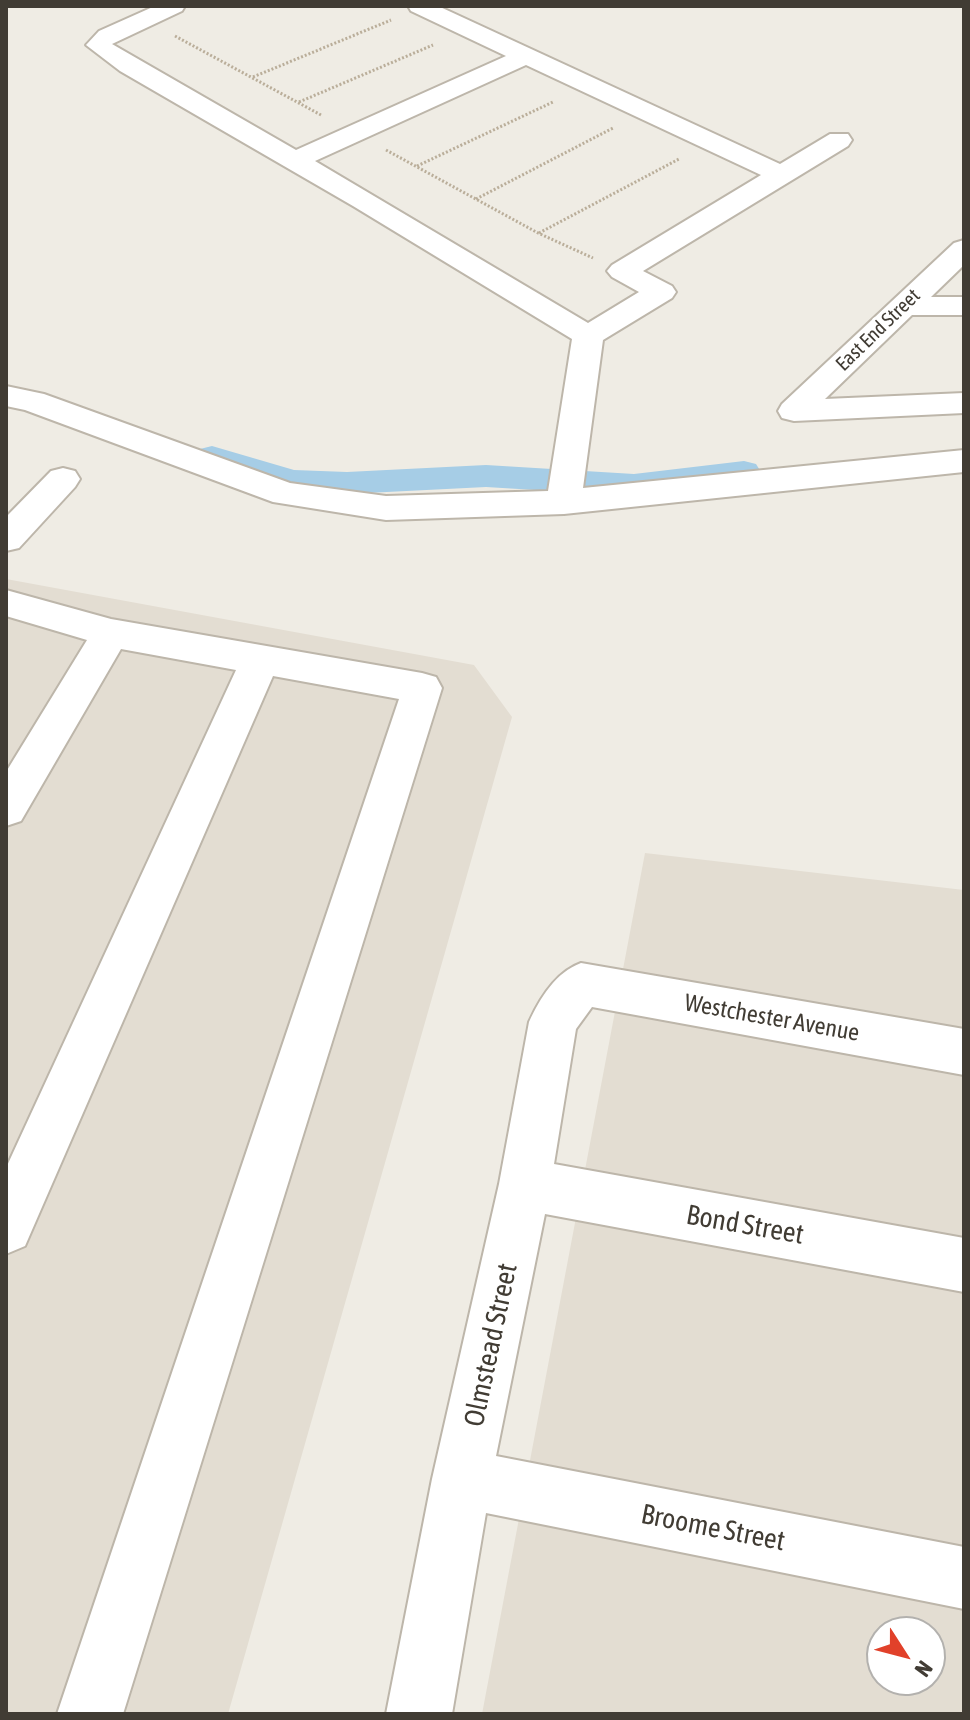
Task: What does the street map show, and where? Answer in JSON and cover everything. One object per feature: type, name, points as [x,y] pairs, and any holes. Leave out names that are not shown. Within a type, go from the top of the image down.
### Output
[{"type":"street","points":[[420,7],[782,175]]},
{"type":"street","points":[[172,20],[107,36],[98,45],[588,336]]},
{"type":"street","points":[[292,162],[525,56]]},
{"type":"street","points":[[622,271],[839,140]]},
{"type":"street","name":"East End Street","points":[[964,249],[794,411],[964,403]]},
{"type":"street","points":[[588,336],[661,292],[622,271]]},
{"type":"street","points":[[901,306],[964,306]]},
{"type":"street","points":[[564,502],[588,336]]},
{"type":"street","points":[[6,396],[32,401],[285,494],[386,508],[564,502],[964,461]]},
{"type":"street","points":[[6,539],[63,479]]},
{"type":"street","points":[[6,603],[111,633],[422,688],[90,1714]]},
{"type":"street","points":[[6,809],[111,633]]},
{"type":"street","points":[[6,1227],[261,658]]},
{"type":"street","name":"Westchester Avenue","points":[[581,984],[964,1052]]},
{"type":"street","name":"Olmstead Street","points":[[419,1714],[462,1479],[525,1184],[553,1022],[581,984]]},
{"type":"street","name":"Bond Street","points":[[525,1184],[964,1265]]},
{"type":"street","name":"Broome Street","points":[[462,1479],[964,1578]]},
{"type":"path","points":[[252,77],[420,7]]},
{"type":"path","points":[[172,20],[252,77],[538,233],[622,271]]},
{"type":"path","points":[[298,102],[470,30]]},
{"type":"path","points":[[416,167],[588,85]]},
{"type":"path","points":[[475,199],[646,112]]},
{"type":"path","points":[[538,233],[711,142]]},
{"type":"shaded area","points":[[6,579],[474,665],[512,717],[228,1714],[6,1714]]},
{"type":"shaded area","points":[[645,853],[964,890],[964,1714],[482,1714]]},
{"type":"waterway","points":[[212,457],[254,472],[294,481],[347,483],[486,476],[634,485],[744,472]]}]
